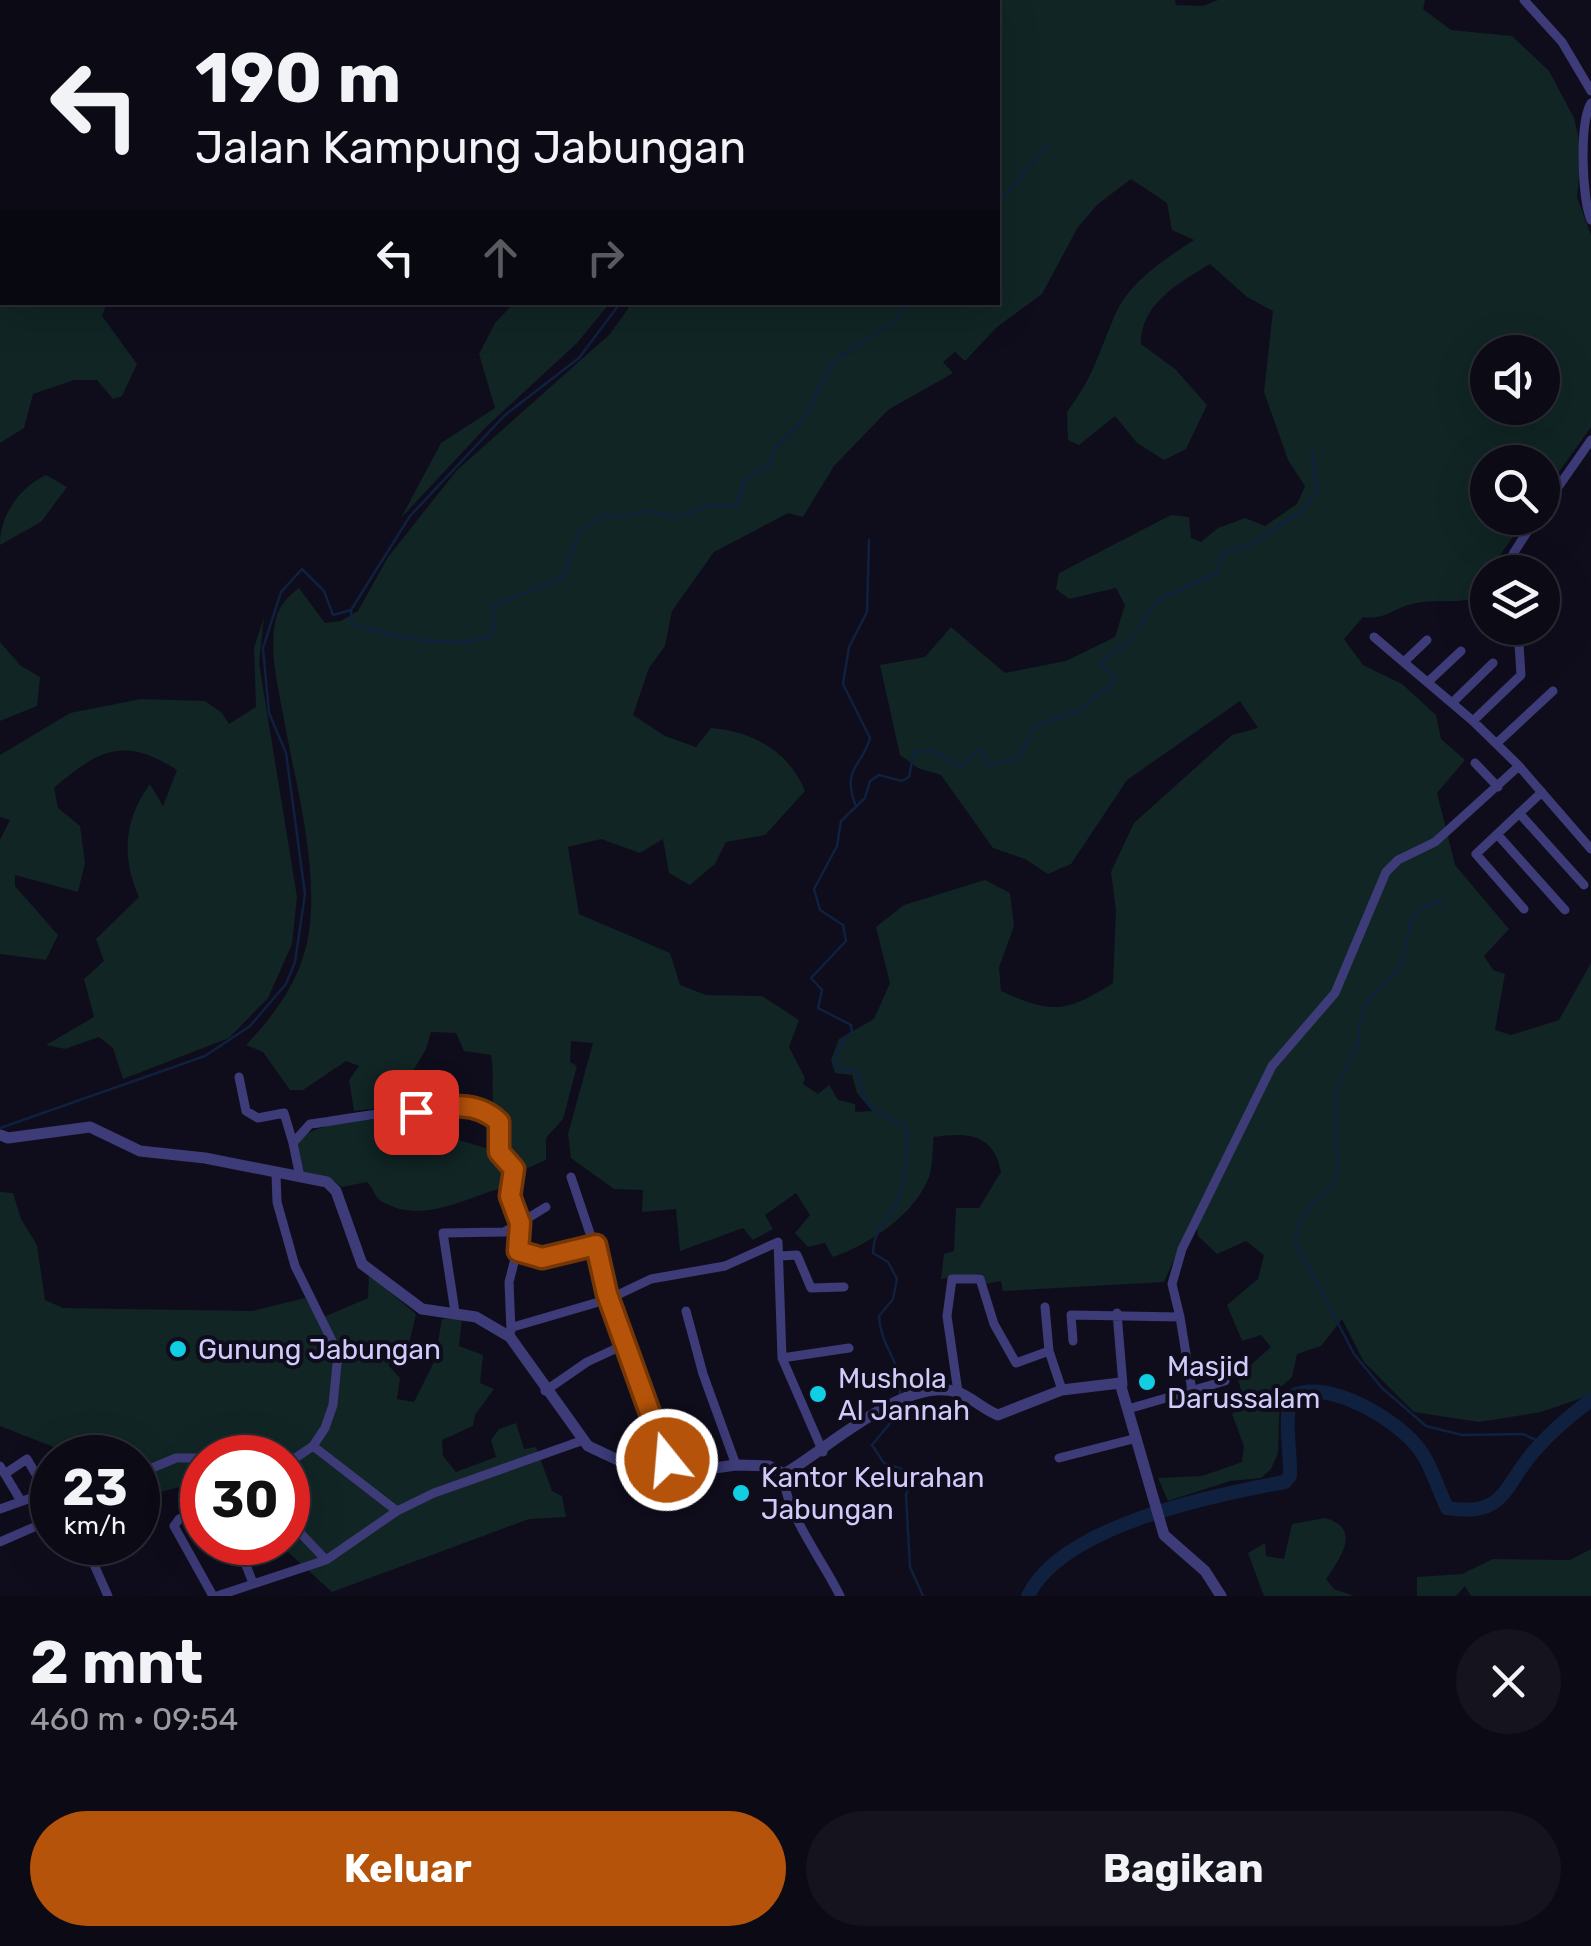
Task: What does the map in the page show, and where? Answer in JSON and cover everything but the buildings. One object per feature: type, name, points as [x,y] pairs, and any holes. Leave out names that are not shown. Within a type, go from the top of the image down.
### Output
[{"type":"street","points":[[1524,0],[1562,42],[1591,91]]},
{"type":"street","points":[[1591,103],[1584,120],[1585,200],[1591,220]]},
{"type":"street","points":[[1560,484],[1591,440]]},
{"type":"street","points":[[1374,637],[1429,680],[1497,743],[1591,849]]},
{"type":"street","points":[[1405,661],[1427,640]]},
{"type":"street","points":[[1474,721],[1521,675],[1519,645]]},
{"type":"street","points":[[1429,680],[1461,651]]},
{"type":"street","points":[[1452,702],[1492,663]]},
{"type":"street","points":[[1497,743],[1553,691]]},
{"type":"street","points":[[1475,763],[1498,788]]},
{"type":"street","points":[[1192,1391],[1172,1284],[1182,1249],[1272,1066],[1335,993],[1386,872],[1398,860],[1435,842],[1519,766]]},
{"type":"street","points":[[1524,909],[1476,854],[1542,792]]},
{"type":"street","points":[[1520,813],[1584,886]]},
{"type":"street","points":[[1497,834],[1565,910]]},
{"type":"street","points":[[239,1077],[246,1111],[256,1118],[286,1114],[300,1176]]},
{"type":"street","points":[[293,1144],[310,1124],[450,1105],[486,1110],[499,1122],[499,1152],[514,1169],[510,1196],[520,1223],[518,1251],[508,1282],[511,1332],[581,1442],[620,1461],[671,1474],[736,1466],[769,1466],[784,1474]]},
{"type":"street","points":[[1,1136],[90,1127],[140,1151],[204,1158],[322,1180],[336,1191],[356,1252],[365,1267],[422,1309],[476,1317],[511,1332],[609,1299],[651,1279],[725,1266],[774,1242],[781,1256],[782,1358],[822,1452]]},
{"type":"street","points":[[276,1174],[278,1202],[295,1266],[338,1354],[332,1405],[310,1448]]},
{"type":"street","points":[[571,1177],[671,1474]]},
{"type":"street","points":[[456,1312],[443,1234],[504,1232],[546,1207]]},
{"type":"street","points":[[518,1251],[542,1258],[596,1245]]},
{"type":"street","points":[[781,1256],[797,1255],[808,1285],[814,1290],[844,1287]]},
{"type":"street","points":[[958,1392],[947,1316],[952,1278],[980,1279],[994,1324],[1016,1363],[1049,1351]]},
{"type":"street","points":[[1044,1306],[1049,1351],[1062,1390]]},
{"type":"street","points":[[686,1311],[702,1374],[736,1466]]},
{"type":"street","points":[[1118,1313],[1122,1385],[1162,1525],[1168,1539],[1205,1570],[1221,1596]]},
{"type":"street","points":[[1072,1341],[1070,1315],[1180,1317]]},
{"type":"street","points":[[545,1391],[587,1362],[628,1343]]},
{"type":"street","points":[[782,1358],[849,1348]]},
{"type":"street","points":[[1128,1410],[1225,1381]]},
{"type":"street","points":[[784,1474],[896,1401],[931,1388],[958,1392],[998,1415],[1062,1390],[1122,1385]]},
{"type":"street","points":[[1059,1458],[1137,1438]]},
{"type":"street","points":[[197,1565],[215,1596],[253,1584],[326,1560],[397,1512],[434,1493],[581,1442]]},
{"type":"street","points":[[313,1446],[397,1512]]},
{"type":"street","points":[[21,1501],[3,1470],[28,1460],[30,1464]]},
{"type":"street","points":[[784,1474],[785,1487],[806,1535],[840,1596]]},
{"type":"street","points":[[0,1509],[30,1498]]},
{"type":"street","points":[[0,1542],[30,1529]]},
{"type":"street","points":[[310,1543],[326,1560]]},
{"type":"street","points":[[94,1565],[108,1596]]},
{"type":"street","points":[[245,1565],[253,1584]]},
{"type":"green space","points":[[1000,0],[1175,0],[1176,5],[1203,6],[1218,0],[1425,0],[1423,9],[1451,30],[1512,36],[1549,71],[1574,118],[1582,152],[1577,197],[1591,235],[1591,427],[1560,470],[1560,445],[1470,445],[1470,535],[1514,535],[1500,555],[1470,555],[1470,599],[1418,603],[1381,616],[1363,617],[1344,639],[1363,665],[1402,684],[1436,715],[1441,739],[1465,760],[1437,793],[1455,865],[1509,929],[1484,956],[1493,970],[1505,974],[1495,1030],[1511,1035],[1559,1020],[1591,963],[1591,1395],[1541,1412],[1479,1422],[1414,1412],[1364,1362],[1342,1319],[1321,1346],[1297,1354],[1292,1377],[1280,1388],[1278,1453],[1271,1469],[1261,1478],[1230,1481],[1168,1501],[1158,1478],[1202,1476],[1242,1462],[1244,1446],[1232,1414],[1246,1405],[1237,1377],[1271,1347],[1261,1335],[1242,1341],[1227,1305],[1258,1279],[1264,1255],[1246,1241],[1217,1254],[1198,1236],[1197,1229],[1189,1226],[1164,1282],[1003,1291],[1001,1281],[985,1284],[982,1274],[941,1279],[944,1254],[954,1251],[956,1208],[979,1208],[1001,1172],[985,1142],[957,1135],[934,1137],[929,1177],[902,1216],[847,1252],[833,1257],[825,1243],[808,1247],[795,1233],[810,1215],[796,1193],[765,1215],[773,1229],[753,1240],[743,1228],[680,1251],[676,1209],[642,1212],[643,1190],[614,1189],[571,1158],[568,1134],[593,1043],[571,1041],[570,1062],[577,1066],[563,1119],[546,1138],[546,1160],[523,1170],[502,1150],[491,1055],[464,1051],[456,1033],[431,1032],[426,1049],[403,1088],[382,1093],[380,1108],[354,1111],[349,1080],[359,1066],[346,1061],[303,1090],[290,1090],[263,1052],[246,1045],[268,1020],[301,964],[311,907],[309,854],[277,685],[276,618],[288,597],[299,588],[325,623],[341,621],[358,611],[388,557],[457,470],[610,334],[631,305],[1000,305]],"holes":[[[1131,179],[1167,203],[1172,230],[1194,240],[1149,272],[1121,303],[1089,376],[1067,412],[1068,440],[1079,445],[1115,416],[1137,443],[1164,460],[1186,449],[1207,405],[1175,369],[1141,344],[1142,330],[1164,296],[1210,264],[1247,297],[1273,311],[1264,392],[1288,460],[1305,486],[1297,504],[1265,526],[1245,518],[1218,528],[1201,542],[1191,538],[1189,517],[1171,515],[1059,573],[1056,589],[1069,599],[1116,588],[1125,605],[1115,637],[1066,661],[1005,673],[951,627],[925,657],[880,665],[900,755],[918,768],[941,775],[993,848],[1025,859],[1048,874],[1071,864],[1127,780],[1240,701],[1258,728],[1232,735],[1134,823],[1111,872],[1116,910],[1113,983],[1097,993],[1058,1007],[1033,1004],[1001,991],[999,967],[1014,926],[1010,893],[985,880],[904,905],[876,927],[890,983],[874,1019],[839,1039],[831,1060],[835,1073],[852,1075],[857,1093],[872,1111],[855,1112],[855,1104],[838,1100],[829,1085],[818,1094],[803,1084],[805,1078],[789,1047],[799,1020],[762,996],[706,995],[680,985],[670,953],[579,914],[568,847],[601,839],[640,853],[663,839],[669,873],[690,885],[715,864],[726,842],[765,835],[805,791],[790,765],[768,746],[741,734],[711,728],[696,747],[665,736],[633,715],[649,668],[665,646],[672,611],[714,552],[788,513],[803,517],[834,466],[888,410],[953,373],[943,362],[955,352],[965,361],[997,327],[1042,294],[1078,227],[1098,204]]]},
{"type":"green space","points":[[0,305],[106,305],[102,316],[137,364],[122,396],[113,399],[97,380],[74,380],[33,394],[24,428],[0,443]]},
{"type":"green space","points":[[512,305],[608,305],[577,343],[486,427],[401,518],[441,443],[495,408],[479,354],[495,323]]},
{"type":"green space","points":[[46,475],[67,487],[41,522],[0,545],[7,513],[27,487]]},
{"type":"green space","points":[[264,617],[259,663],[297,897],[292,944],[268,998],[229,1038],[123,1079],[113,1048],[99,1037],[65,1049],[46,1045],[94,1017],[84,979],[104,961],[96,939],[139,897],[129,867],[130,825],[150,784],[163,806],[177,770],[141,753],[111,752],[84,765],[54,788],[58,808],[80,826],[85,863],[78,892],[15,875],[15,886],[58,935],[46,960],[0,954],[0,840],[10,820],[0,817],[0,755],[70,713],[141,699],[205,701],[222,713],[229,724],[256,707],[254,648]]},
{"type":"green space","points":[[0,642],[21,666],[40,677],[37,706],[0,721]]},
{"type":"green space","points":[[446,1108],[448,1137],[496,1151],[512,1170],[506,1187],[444,1207],[412,1211],[381,1201],[367,1182],[342,1187],[330,1178],[303,1174],[296,1142],[309,1133],[345,1122]]},
{"type":"green space","points":[[0,1192],[13,1193],[21,1219],[37,1245],[45,1300],[63,1308],[252,1311],[305,1298],[319,1319],[368,1298],[369,1274],[416,1314],[408,1348],[388,1365],[400,1378],[397,1399],[414,1402],[435,1360],[442,1319],[462,1318],[459,1346],[483,1355],[480,1383],[494,1389],[475,1415],[473,1426],[442,1440],[443,1456],[456,1472],[496,1457],[491,1440],[499,1429],[516,1423],[524,1449],[536,1447],[552,1491],[562,1496],[566,1517],[529,1519],[332,1592],[302,1565],[310,1565],[310,1435],[180,1435],[180,1487],[160,1492],[160,1435],[30,1438],[0,1426]]},
{"type":"green space","points":[[1325,1518],[1343,1529],[1346,1536],[1342,1553],[1326,1579],[1334,1589],[1354,1596],[1264,1596],[1248,1553],[1265,1543],[1266,1556],[1284,1559],[1292,1524]]},
{"type":"green space","points":[[1591,1549],[1591,1596],[1471,1596],[1465,1586],[1456,1596],[1417,1596],[1417,1577],[1462,1574],[1493,1559],[1570,1560]]},
{"type":"waterway","points":[[1000,203],[1048,144]]},
{"type":"waterway","points":[[0,1128],[205,1056],[250,1026],[286,984],[295,962],[305,894],[286,753],[269,713],[263,648],[281,592],[302,569],[324,591],[333,615],[351,610],[410,516],[505,415],[579,358],[619,305]]},
{"type":"waterway","points":[[351,610],[352,624],[404,637],[438,642],[491,637],[496,620],[492,606],[563,578],[580,530],[605,515],[622,517],[650,511],[676,517],[712,505],[737,505],[745,480],[770,465],[775,448],[802,421],[834,361],[895,321],[908,305]]},
{"type":"waterway","points":[[899,1397],[899,1376],[879,1316],[893,1299],[897,1279],[888,1262],[873,1253],[878,1232],[903,1184],[907,1128],[872,1108],[862,1093],[858,1072],[836,1068],[837,1052],[852,1032],[851,1025],[818,1008],[822,990],[811,978],[846,941],[843,925],[820,910],[814,889],[837,846],[841,821],[865,798],[870,781],[879,775],[902,781],[909,777],[914,752],[934,751],[961,766],[977,750],[981,750],[989,765],[1020,757],[1035,726],[1077,712],[1113,683],[1116,676],[1103,667],[1102,661],[1129,642],[1158,600],[1218,573],[1222,553],[1254,543],[1304,509],[1317,491],[1312,450]]},
{"type":"waterway","points":[[855,804],[852,775],[870,738],[843,684],[849,647],[867,612],[869,540]]},
{"type":"waterway","points":[[1443,901],[1425,906],[1412,918],[1401,968],[1367,1001],[1358,1028],[1360,1038],[1335,1092],[1338,1175],[1331,1188],[1312,1203],[1297,1227],[1295,1241],[1354,1354],[1382,1388],[1426,1426],[1462,1435],[1523,1434],[1542,1443]]},
{"type":"waterway","points":[[1028,1596],[1046,1571],[1106,1532],[1181,1505],[1285,1482],[1290,1476],[1288,1425],[1292,1396],[1307,1392],[1341,1397],[1392,1423],[1421,1452],[1447,1508],[1467,1510],[1493,1503],[1543,1441],[1591,1400]]},
{"type":"waterway","points":[[898,1405],[896,1416],[872,1445],[884,1463],[917,1474],[906,1494],[910,1567],[923,1596]]},
{"type":"place","name":"Gunung Jabungan","points":[[178,1349]]},
{"type":"place","name":"Masjid Darussalam","points":[[1147,1382]]},
{"type":"place","name":"Mushola Al Jannah","points":[[818,1394]]},
{"type":"place","name":"Kantor Kelurahan Jabungan","points":[[741,1493]]},
{"type":"route","points":[[416,1112],[450,1105],[486,1110],[499,1122],[499,1152],[514,1169],[510,1196],[520,1223],[518,1251],[542,1258],[596,1245],[607,1294],[643,1384],[667,1460]]}]
